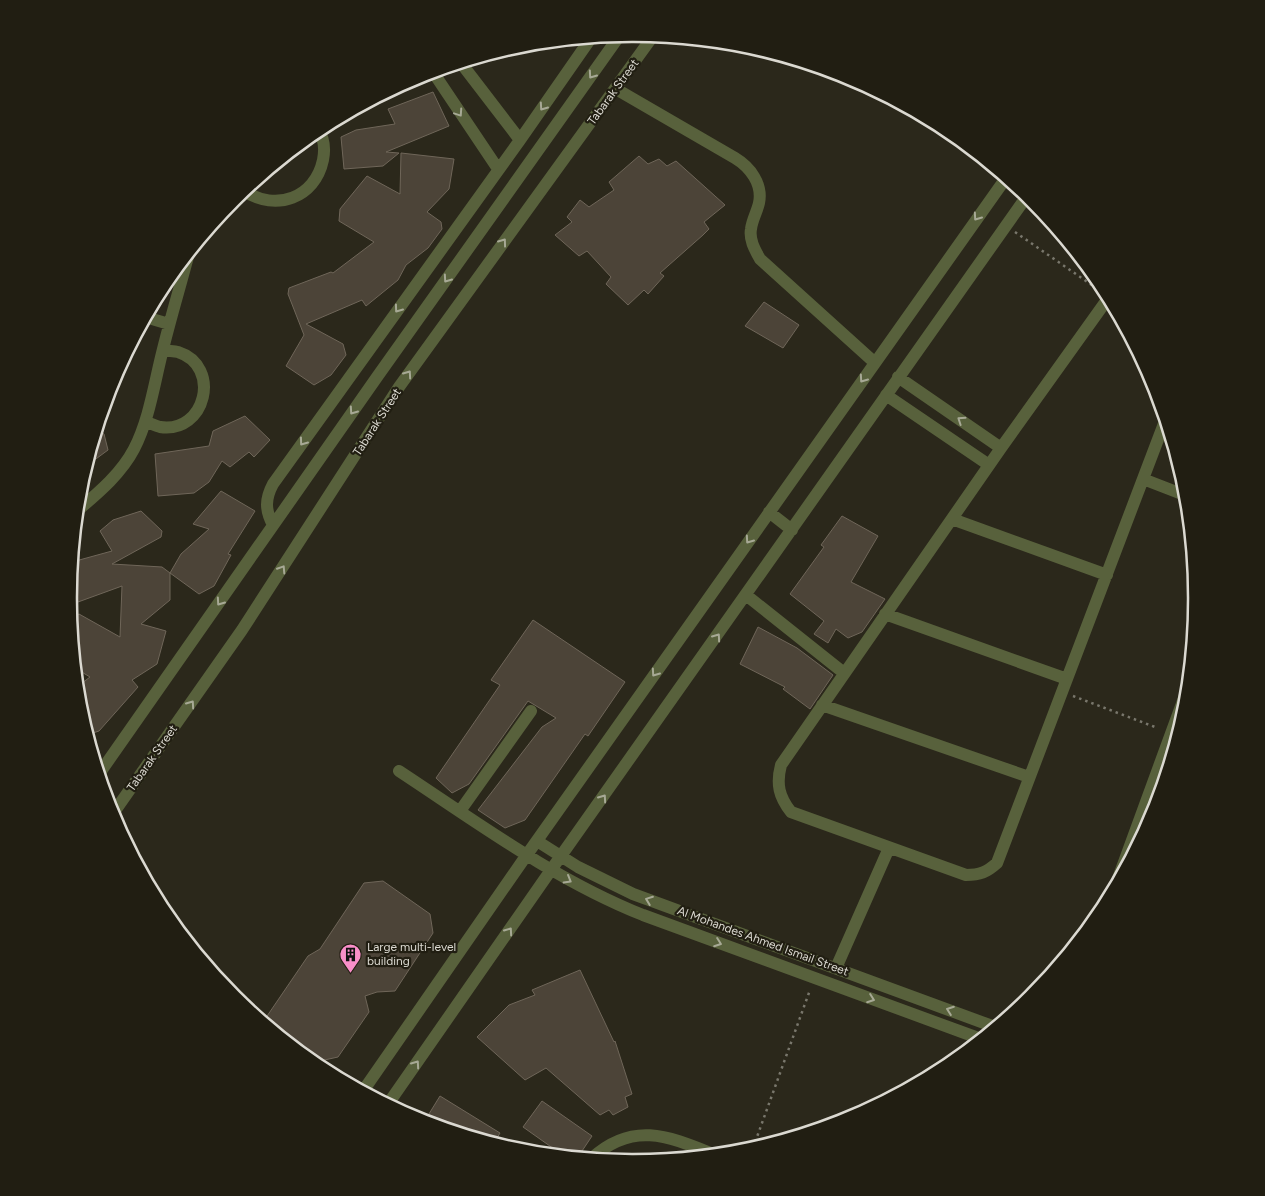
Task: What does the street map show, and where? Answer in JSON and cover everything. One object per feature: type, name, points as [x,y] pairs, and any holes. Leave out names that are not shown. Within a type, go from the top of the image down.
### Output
[{"type":"street","name":"Tabarak Street","points":[[103,768],[614,43]]},
{"type":"street","name":"Tabarak Street","points":[[118,807],[242,630],[399,387],[648,43]]},
{"type":"street","points":[[273,525],[268,515],[266,504],[273,484],[586,45]]},
{"type":"street","points":[[465,68],[520,140]]},
{"type":"street","points":[[437,78],[498,169]]},
{"type":"street","points":[[616,89],[749,168],[760,192],[760,201],[751,230],[755,250],[760,259],[874,362]]},
{"type":"street","points":[[251,194],[261,200],[279,201],[297,196],[311,185],[321,170],[324,152],[322,137]]},
{"type":"street","points":[[367,1085],[526,856],[1002,183]]},
{"type":"street","points":[[392,1098],[1022,202]]},
{"type":"street","points":[[86,503],[120,470],[134,450],[146,422],[169,324],[184,271]]},
{"type":"street","points":[[1101,299],[1002,448],[781,765],[778,778],[779,790],[783,802],[791,812],[966,876],[978,875],[989,871],[997,863],[1003,852],[1029,777],[1162,430]]},
{"type":"street","points":[[152,319],[169,324]]},
{"type":"street","points":[[146,422],[161,427],[177,426],[191,418],[201,405],[205,390],[202,374],[193,360],[179,352],[163,350]]},
{"type":"street","points":[[898,377],[1002,448]]},
{"type":"street","points":[[886,395],[989,465]]},
{"type":"street","points":[[1143,479],[1177,492]]},
{"type":"street","points":[[769,512],[792,530]]},
{"type":"street","points":[[952,519],[1107,575]]},
{"type":"street","points":[[746,595],[844,673]]},
{"type":"street","points":[[885,614],[1067,679]]},
{"type":"street","points":[[822,705],[1029,777]]},
{"type":"street","points":[[460,811],[531,711]]},
{"type":"street","points":[[1130,846],[1171,734]]},
{"type":"street","name":"Al Mohandes Ahmed Ismail Street","points":[[399,771],[526,856],[624,908],[974,1036]]},
{"type":"street","name":"Al Mohandes Ahmed Ismail Street","points":[[537,841],[596,877],[633,894],[989,1025]]},
{"type":"street","points":[[836,968],[889,848]]},
{"type":"street","points":[[599,1152],[616,1142],[632,1136],[649,1135],[667,1137],[700,1149]]},
{"type":"path","points":[[1005,226],[1091,285]]},
{"type":"path","points":[[1062,692],[1155,727]]},
{"type":"path","points":[[755,1140],[814,978]]},
{"type":"building","points":[[433,92],[449,126],[386,152],[399,153],[383,166],[344,169],[341,137],[356,130],[395,124],[388,109]]},
{"type":"building","points":[[401,153],[454,159],[449,189],[427,212],[441,222],[442,229],[428,248],[406,265],[398,280],[366,306],[362,300],[306,324],[343,344],[346,355],[331,375],[314,385],[286,366],[304,335],[288,294],[289,288],[331,272],[333,273],[374,242],[339,221],[340,209],[367,176],[400,194]]},
{"type":"building","points":[[639,156],[648,164],[659,159],[667,166],[676,161],[725,205],[704,222],[709,229],[660,273],[664,276],[648,294],[644,290],[628,305],[606,284],[611,277],[587,251],[579,256],[555,235],[572,222],[567,217],[580,200],[589,207],[614,190],[609,182]]},
{"type":"building","points":[[764,302],[799,325],[783,348],[745,326]]},
{"type":"building","points":[[245,416],[270,440],[254,457],[249,452],[230,467],[222,461],[209,482],[194,493],[158,496],[155,454],[209,446],[213,431]]},
{"type":"building","points":[[102,433],[104,434],[108,450],[95,460]]},
{"type":"building","points":[[221,491],[255,511],[228,554],[231,555],[214,586],[199,594],[170,573],[181,554],[209,529],[193,524]]},
{"type":"building","points":[[141,511],[162,531],[161,537],[112,564],[162,567],[170,573],[170,600],[141,624],[166,631],[157,664],[132,680],[138,687],[99,731],[94,733],[84,682],[90,677],[82,672],[77,615],[79,614],[120,637],[122,586],[77,602],[78,562],[78,560],[112,551],[100,531],[113,520]]},
{"type":"building","points":[[842,516],[878,536],[851,582],[885,599],[862,632],[848,638],[836,629],[828,643],[814,634],[824,621],[790,594],[824,547],[821,545]]},
{"type":"building","points":[[533,620],[625,682],[588,736],[585,734],[525,820],[505,828],[478,810],[542,727],[556,718],[528,701],[469,784],[452,793],[436,778],[500,685],[491,680]]},
{"type":"building","points":[[758,627],[797,648],[833,675],[810,709],[783,689],[785,687],[740,664]]},
{"type":"building","name":"Large multi-level building","points":[[383,881],[430,914],[433,933],[395,991],[377,992],[365,996],[369,1012],[338,1057],[324,1060],[267,1017],[308,956],[320,949],[364,883]]},
{"type":"building","points":[[580,970],[615,1041],[632,1094],[625,1097],[628,1107],[613,1115],[609,1110],[600,1115],[546,1068],[525,1080],[477,1037],[509,1005],[535,995],[532,990]]},
{"type":"building","points":[[440,1096],[500,1133],[498,1137],[489,1135],[429,1114]]},
{"type":"building","points":[[542,1101],[592,1136],[582,1151],[560,1149],[552,1148],[523,1127]]},
{"type":"place","name":"Large multi-level building","points":[[351,973]]}]
